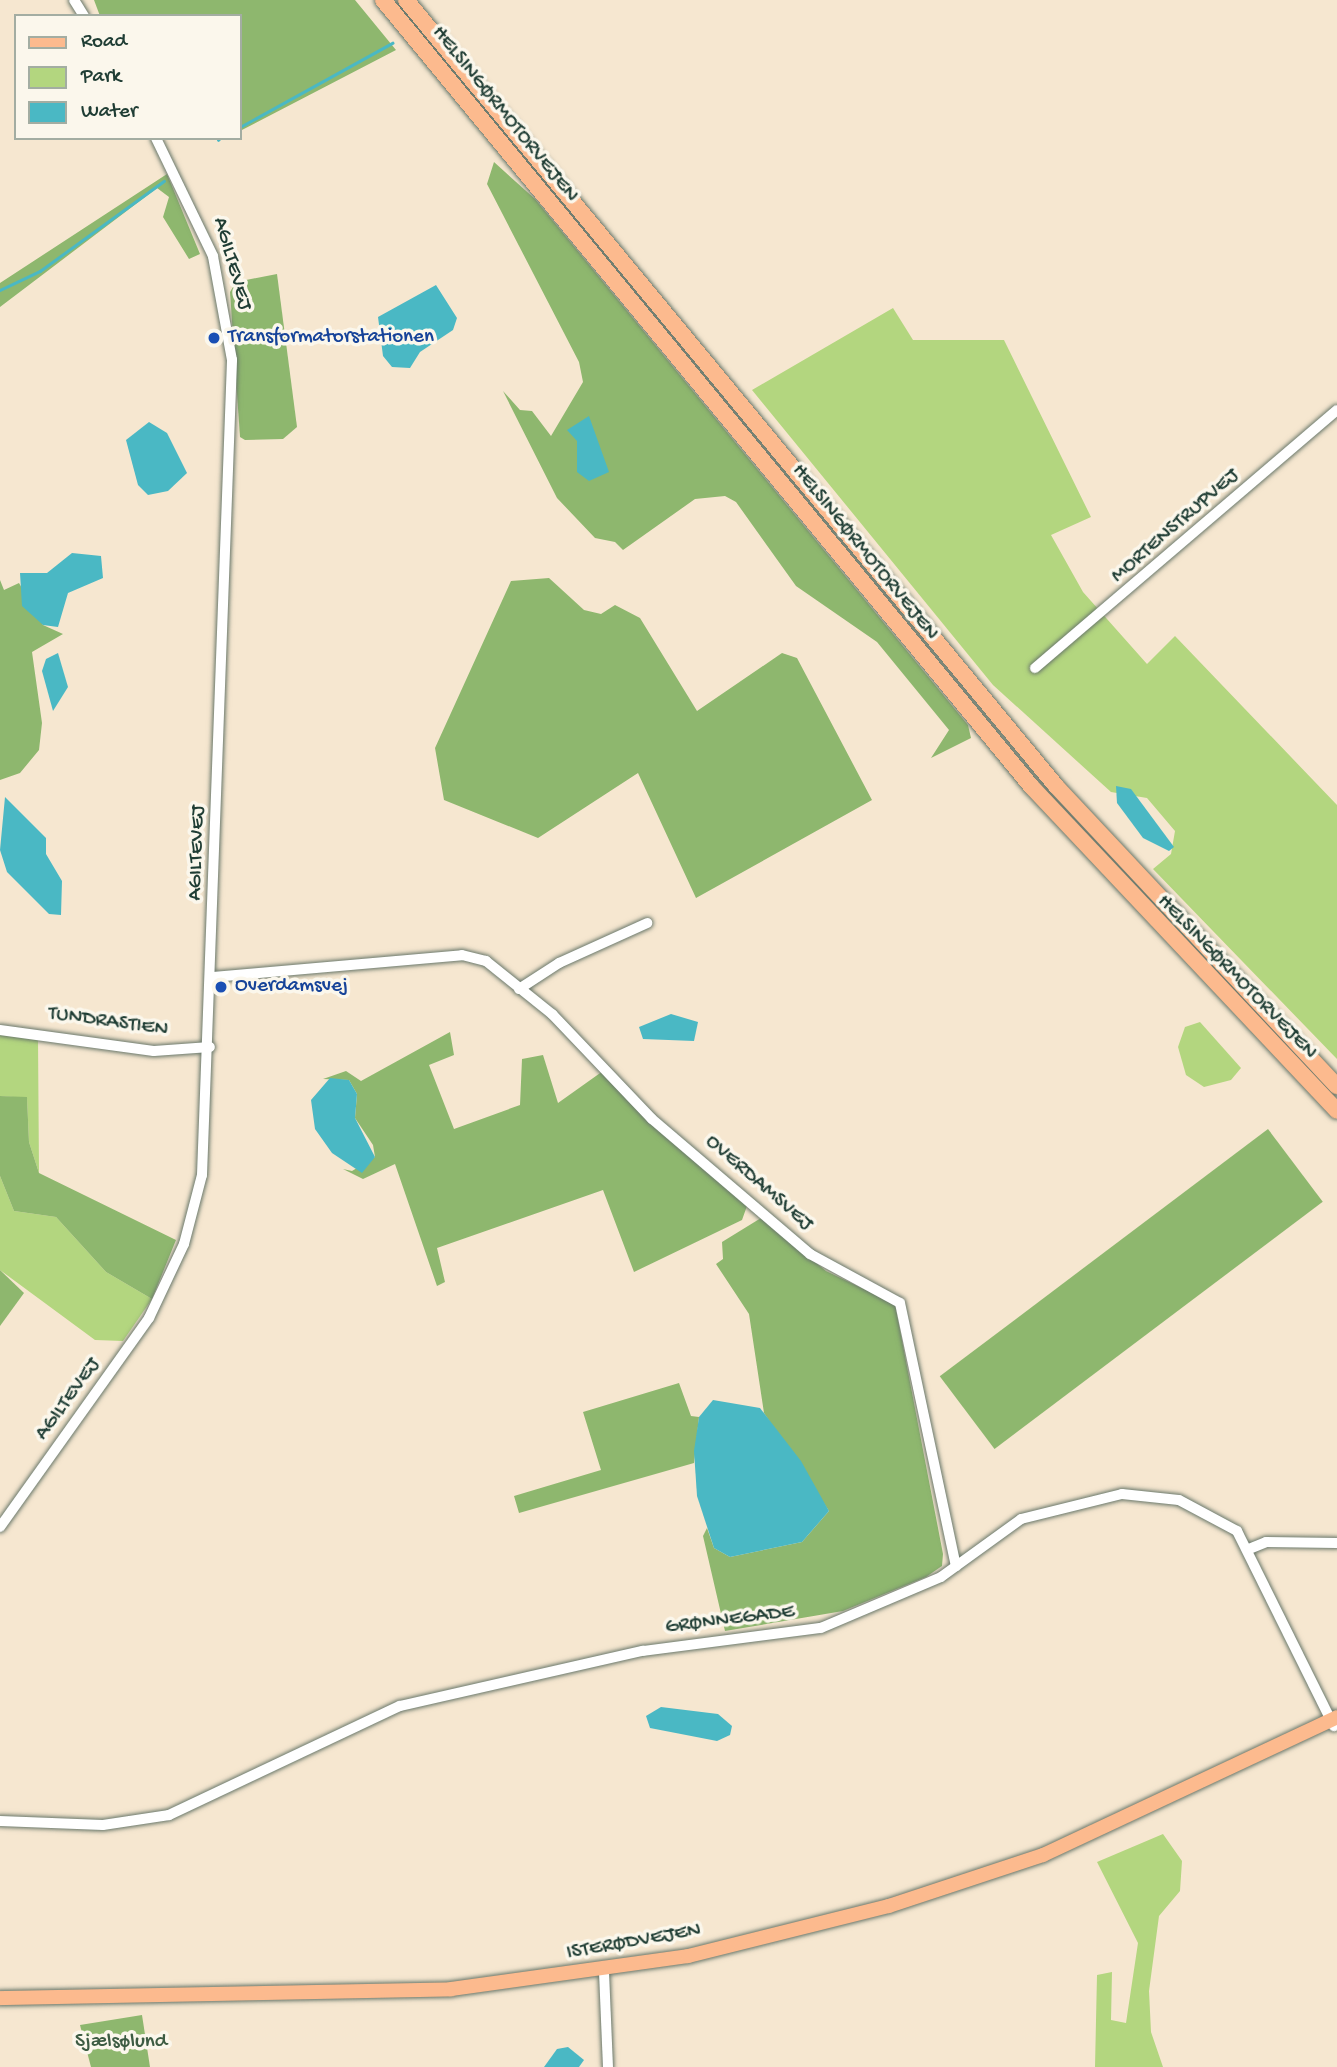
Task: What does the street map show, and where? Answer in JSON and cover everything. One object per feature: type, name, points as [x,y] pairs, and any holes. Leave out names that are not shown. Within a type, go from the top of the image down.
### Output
[{"type":"highway","name":"HELSINGØRMOTORVEJEN","points":[[383,0],[1031,786],[1337,1111]]},
{"type":"highway","name":"HELSINGØRMOTORVEJEN","points":[[406,0],[1056,786],[1337,1086]]},
{"type":"main road","name":"ISTERØDVEJEN","points":[[0,1998],[357,1994],[604,1972],[902,1902],[1043,1855],[1334,1722]]},
{"type":"street","name":"AGILTEVEJ","points":[[0,1527],[123,1357],[168,1282],[202,1175],[213,978],[232,360],[213,256],[157,140]]},
{"type":"street","name":"MORTENSTRUPVEJ","points":[[1035,668],[1337,410]]},
{"type":"street","points":[[519,989],[559,963],[647,923]]},
{"type":"street","name":"OVERDAMSVEJ","points":[[213,978],[468,956],[486,961],[552,1014],[652,1119],[810,1254],[900,1303],[956,1566]]},
{"type":"street","name":"TUNDRASTIEN","points":[[0,1030],[154,1051],[210,1047]]},
{"type":"street","name":"GRØNNEGADE","points":[[0,1821],[103,1825],[169,1815],[377,1713],[592,1660],[821,1628],[956,1566],[1021,1519],[1122,1494],[1201,1508],[1237,1531],[1249,1549],[1334,1722]]},
{"type":"street","points":[[1249,1549],[1266,1542],[1337,1544]]},
{"type":"street","points":[[604,1972],[608,2067]]},
{"type":"green space","points":[[94,0],[355,0],[396,50],[242,130],[242,14],[99,14]]},
{"type":"green space","points":[[494,162],[535,199],[968,725],[971,738],[931,758],[949,730],[877,642],[796,586],[736,502],[725,496],[695,499],[623,550],[615,542],[595,538],[557,498],[503,391],[520,410],[532,411],[551,436],[583,382],[579,362],[487,184]]},
{"type":"green space","points":[[167,174],[200,254],[189,259],[163,217],[169,197],[157,188],[0,307],[0,283]]},
{"type":"green space","points":[[277,274],[297,427],[283,439],[245,440],[240,437],[230,292],[236,282]]},
{"type":"green space","points":[[893,308],[913,340],[1004,340],[1091,517],[1051,535],[1083,592],[1147,664],[1175,636],[1337,805],[1337,1059],[1153,869],[1171,854],[1175,831],[1147,798],[1111,792],[993,685],[752,390]]},
{"type":"green space","points":[[549,578],[584,610],[601,614],[615,605],[640,618],[697,711],[782,653],[797,658],[872,800],[696,898],[638,773],[538,838],[444,800],[435,748],[511,581]]},
{"type":"green space","points":[[0,580],[4,590],[19,583],[43,625],[63,634],[32,652],[42,723],[39,750],[20,773],[0,780]]},
{"type":"green space","points":[[1200,1022],[1241,1068],[1231,1080],[1204,1087],[1186,1075],[1178,1047],[1185,1027]]},
{"type":"green space","points":[[450,1032],[454,1055],[429,1065],[454,1129],[520,1105],[522,1059],[543,1055],[558,1103],[603,1071],[747,1206],[742,1220],[634,1272],[603,1190],[437,1248],[445,1282],[437,1286],[395,1164],[363,1179],[343,1169],[352,1171],[375,1157],[373,1145],[355,1118],[357,1094],[349,1080],[323,1079],[346,1071],[361,1081]]},
{"type":"green space","points":[[0,1033],[38,1038],[39,1173],[29,1142],[27,1098],[0,1096]]},
{"type":"green space","points":[[0,1096],[27,1097],[29,1142],[39,1173],[176,1240],[152,1299],[106,1272],[56,1217],[14,1211],[0,1176]]},
{"type":"green space","points":[[1268,1129],[1323,1202],[995,1449],[940,1376]]},
{"type":"green space","points":[[0,1176],[14,1211],[56,1217],[106,1272],[152,1299],[123,1341],[95,1340],[0,1270]]},
{"type":"green space","points":[[761,1218],[826,1271],[895,1304],[943,1554],[942,1566],[926,1577],[843,1611],[725,1631],[703,1536],[707,1528],[714,1548],[730,1557],[802,1542],[829,1511],[764,1413],[749,1314],[716,1264],[723,1259],[722,1242]]},
{"type":"green space","points":[[0,1270],[24,1293],[0,1326]]},
{"type":"green space","points":[[679,1383],[691,1416],[699,1417],[694,1463],[519,1513],[514,1496],[601,1470],[583,1412]]},
{"type":"green space","points":[[1163,1834],[1182,1861],[1180,1891],[1159,1916],[1149,1991],[1151,2032],[1163,2067],[1095,2067],[1097,1975],[1112,1972],[1111,2020],[1126,2023],[1138,1943],[1097,1862]]},
{"type":"green space","name":"Sjælsølund","points":[[142,2015],[150,2067],[91,2067],[80,2025]]},
{"type":"water","points":[[436,285],[457,318],[453,330],[420,352],[410,368],[392,367],[383,356],[378,317]]},
{"type":"water","points":[[589,416],[609,472],[589,481],[577,472],[577,441],[567,430]]},
{"type":"water","points":[[149,422],[167,433],[187,473],[168,491],[148,495],[138,485],[126,440]]},
{"type":"water","points":[[72,553],[101,556],[103,578],[68,593],[58,627],[43,625],[22,606],[20,573],[47,573]]},
{"type":"water","points":[[58,653],[68,687],[53,711],[42,671],[46,659]]},
{"type":"water","points":[[1116,786],[1131,789],[1174,847],[1169,851],[1143,838],[1117,803]]},
{"type":"water","points":[[5,797],[46,838],[46,854],[62,881],[61,915],[49,914],[7,872],[0,850]]},
{"type":"water","points":[[671,1014],[698,1022],[694,1041],[643,1039],[639,1027]]},
{"type":"water","points":[[330,1078],[349,1080],[357,1094],[355,1118],[375,1157],[362,1173],[332,1153],[315,1129],[311,1100]]},
{"type":"water","points":[[713,1400],[760,1408],[801,1461],[829,1511],[802,1542],[730,1557],[714,1548],[697,1496],[694,1451],[699,1417]]},
{"type":"water","points":[[661,1707],[718,1714],[732,1726],[730,1735],[717,1741],[650,1728],[646,1716]]},
{"type":"water","points":[[568,2047],[584,2060],[579,2067],[544,2067],[557,2049]]},
{"type":"waterway","points":[[242,126],[392,43]]},
{"type":"waterway","points":[[0,290],[40,271],[164,181]]},
{"type":"place","name":"Transformatorstationen","points":[[214,338]]},
{"type":"place","name":"Overdamsvej","points":[[221,987]]}]
